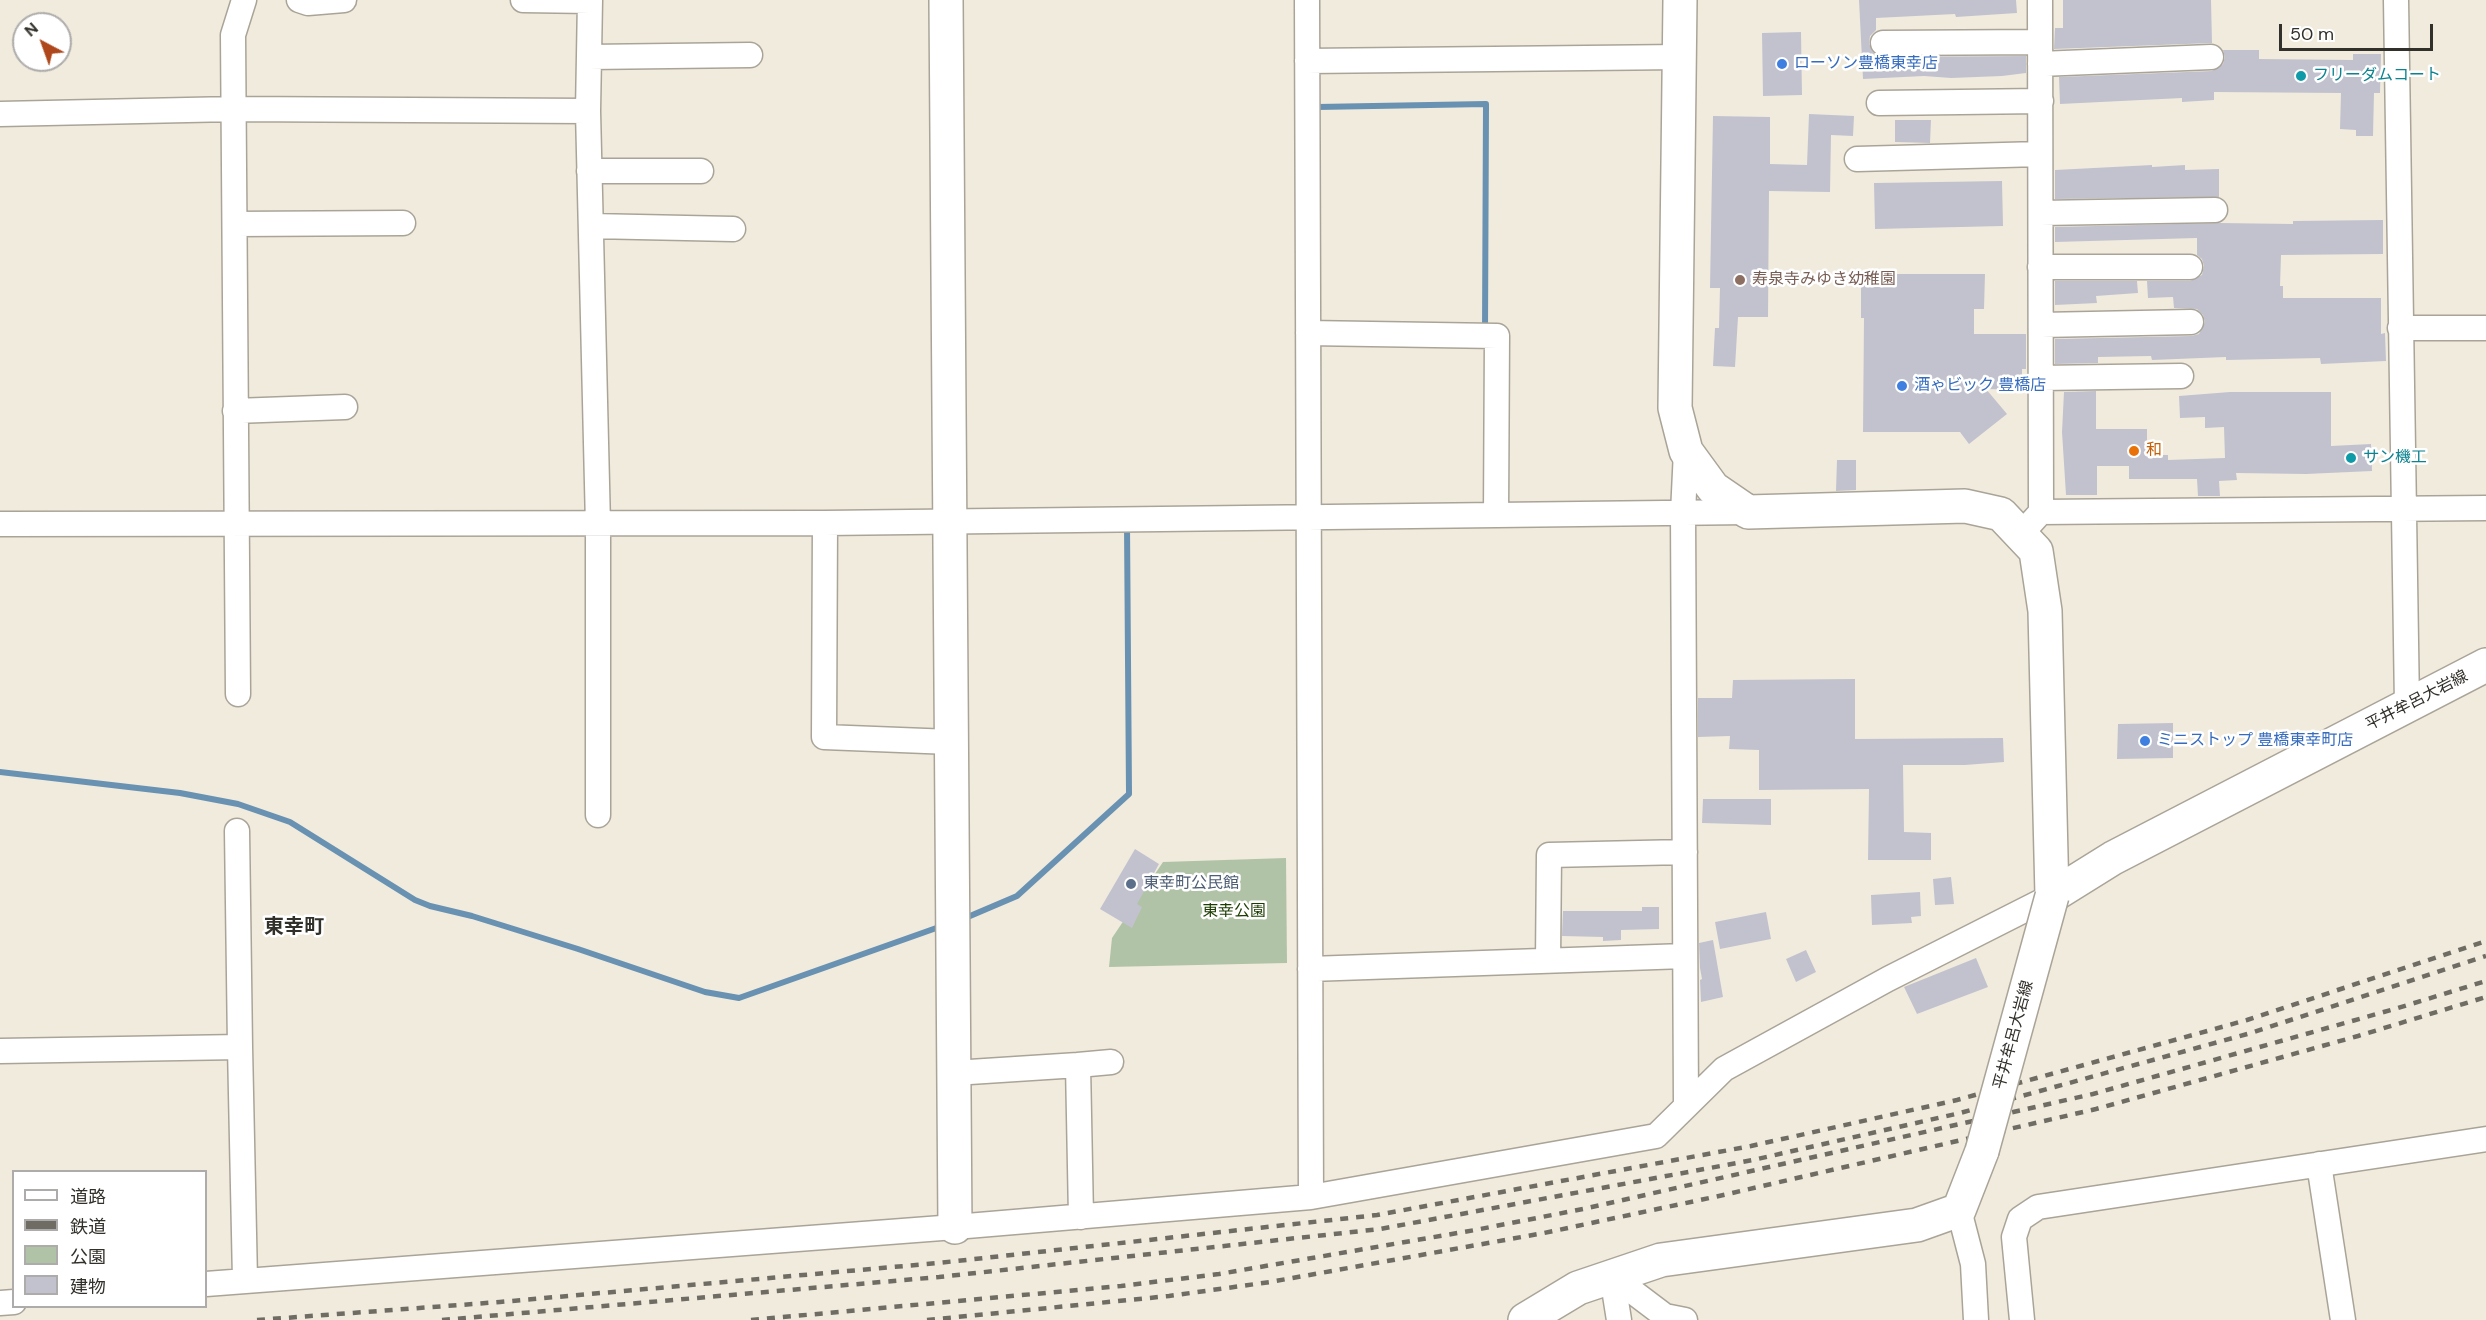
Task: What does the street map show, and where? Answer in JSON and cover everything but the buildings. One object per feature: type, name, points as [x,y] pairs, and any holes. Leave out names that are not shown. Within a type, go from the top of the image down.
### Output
[{"type":"street","points":[[238,694],[234,35],[244,0]]},
{"type":"street","points":[[299,0],[308,3],[344,0]]},
{"type":"street","points":[[523,0],[590,1],[588,111],[598,525],[598,814]]},
{"type":"street","points":[[946,0],[955,1227]]},
{"type":"street","points":[[1307,0],[1311,1197]]},
{"type":"street","points":[[1680,0],[1676,408],[1686,451],[1683,513],[1686,1104]]},
{"type":"street","points":[[207,1284],[955,1227],[1311,1197],[1656,1136],[1724,1069],[1888,979],[2052,896],[2045,611],[2031,524],[2041,325],[2040,0]]},
{"type":"street","points":[[2396,0],[2407,705]]},
{"type":"street","points":[[1883,43],[2040,53],[2211,57]]},
{"type":"street","points":[[589,57],[750,55]]},
{"type":"street","points":[[1307,61],[1680,57]]},
{"type":"street","points":[[1879,103],[2041,101]]},
{"type":"street","points":[[0,114],[234,109],[588,111]]},
{"type":"street","points":[[1857,159],[2040,154]]},
{"type":"street","points":[[589,171],[701,171]]},
{"type":"street","points":[[2041,213],[2215,210]]},
{"type":"street","points":[[235,224],[403,223]]},
{"type":"street","points":[[591,226],[733,229]]},
{"type":"street","points":[[2040,267],[2190,267]]},
{"type":"street","points":[[2041,325],[2191,322]]},
{"type":"street","points":[[2400,328],[2486,328]]},
{"type":"street","points":[[1308,333],[1497,336],[1496,515]]},
{"type":"street","points":[[2040,378],[2181,376]]},
{"type":"street","points":[[235,411],[345,407]]},
{"type":"street","points":[[1686,451],[1713,488],[1748,512]]},
{"type":"street","points":[[0,524],[598,525],[950,522],[1748,512],[1965,506],[2031,524],[2403,508],[2486,508]]},
{"type":"street","points":[[825,523],[824,737],[951,742]]},
{"type":"street","name":"平井牟呂大岩線","points":[[1959,1210],[1982,1151],[2052,896],[2113,858],[2486,665]]},
{"type":"street","points":[[237,831],[245,1280]]},
{"type":"street","points":[[1548,960],[1549,855],[1685,852]]},
{"type":"street","points":[[1310,969],[1685,956]]},
{"type":"street","points":[[0,1051],[240,1047]]},
{"type":"street","points":[[954,1074],[1111,1062]]},
{"type":"street","points":[[1078,1065],[1081,1216]]},
{"type":"street","points":[[2022,1320],[2014,1237],[2020,1219],[2038,1207],[2486,1139]]},
{"type":"street","points":[[2319,1164],[2343,1320]]},
{"type":"street","points":[[1525,1320],[1578,1288],[1661,1260],[1917,1225],[1959,1210],[1973,1264],[1976,1320]]},
{"type":"street","points":[[1612,1276],[1619,1320]]},
{"type":"street","points":[[1612,1276],[1665,1316],[1684,1320]]},
{"type":"green space","name":"東幸公園","points":[[1286,858],[1287,963],[1109,967],[1112,938],[1163,862]]},
{"type":"waterway","points":[[1317,103],[1317,107],[1486,104],[1485,331]]},
{"type":"waterway","points":[[963,919],[1017,896],[1129,794],[1127,525]]},
{"type":"waterway","points":[[0,772],[180,793],[238,804],[290,822],[415,900],[430,906],[472,916],[578,949],[705,992],[739,998],[942,926]]},
{"type":"railway","points":[[257,1320],[500,1302],[938,1263],[1377,1215],[1751,1146],[1957,1100],[2247,1020],[2486,941]]},
{"type":"railway","points":[[442,1320],[939,1277],[1380,1229],[1753,1160],[1960,1113],[2251,1033],[2486,956]]},
{"type":"railway","points":[[751,1320],[1121,1286],[1219,1274],[1583,1209],[2093,1094],[2486,981]]},
{"type":"railway","points":[[927,1320],[1169,1296],[1270,1282],[1544,1233],[1719,1196],[2096,1109],[2358,1036],[2486,997]]},
{"type":"place","name":"ローソン豊橋東幸店","points":[[1782,64]]},
{"type":"place","name":"フリーダムコート","points":[[2301,76]]},
{"type":"place","name":"寿泉寺みゆき幼稚園","points":[[1740,280]]},
{"type":"place","name":"酒ゃビック 豊橋店","points":[[1902,386]]},
{"type":"place","name":"和","points":[[2134,451]]},
{"type":"place","name":"サン機工","points":[[2351,458]]},
{"type":"place","name":"ミニストップ 豊橋東幸町店","points":[[2145,741]]},
{"type":"place","name":"東幸町公民館","points":[[1131,884]]},
{"type":"district","name":"東幸町","points":[[294,928]]}]
